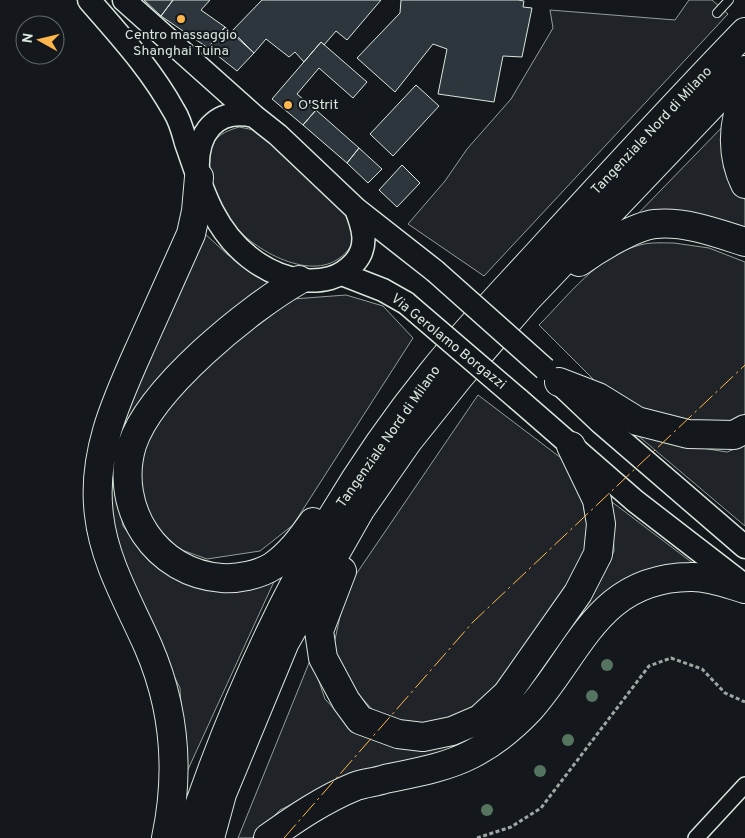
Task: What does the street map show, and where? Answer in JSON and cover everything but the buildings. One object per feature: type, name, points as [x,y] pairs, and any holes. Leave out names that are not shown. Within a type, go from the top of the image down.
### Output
[{"type":"highway","name":"Tangenziale Nord di Milano","points":[[188,838],[224,738],[257,658],[291,589],[360,475],[432,373],[669,111],[745,32]]},
{"type":"highway","name":"Tangenziale Nord di Milano","points":[[210,838],[222,794],[285,642],[360,510],[408,441],[448,390],[527,299],[745,70]]},
{"type":"highway","points":[[745,97],[738,116],[735,151],[745,184]]},
{"type":"highway","points":[[166,838],[175,772],[173,728],[164,686],[110,563],[99,515],[98,479],[103,438],[117,399],[191,234],[196,211],[198,177]]},
{"type":"highway","points":[[527,299],[603,245],[654,224],[700,228],[745,242]]},
{"type":"highway","points":[[298,280],[278,292],[208,348],[168,388],[145,419],[132,445],[128,471],[129,492],[135,517],[148,540],[165,557],[183,569],[207,577],[250,576],[271,567],[294,549],[338,490],[360,475]]},
{"type":"highway","points":[[552,376],[598,397],[636,421],[688,434],[734,435],[745,429]]},
{"type":"highway","points":[[360,510],[349,555],[319,631],[323,658],[346,701],[360,720],[398,734],[423,737],[452,731],[480,719],[507,694],[578,594],[598,554],[601,524],[597,500],[571,446]]},
{"type":"highway","points":[[268,838],[305,812],[357,786],[430,769],[472,754],[504,734],[529,709],[585,632],[604,610],[626,594],[660,579],[692,576],[745,587]]},
{"type":"main road","points":[[89,0],[148,68],[176,113],[198,177],[214,216],[241,251],[270,271],[298,280],[321,281],[342,274],[357,259],[362,248],[364,236],[356,209]]},
{"type":"main road","points":[[124,0],[254,116],[278,135],[356,209],[435,271],[552,376],[600,422],[745,548]]},
{"type":"main road","points":[[198,177],[199,150],[214,124],[235,113],[254,116]]},
{"type":"main road","name":"Via Gerolamo Borgazzi","points":[[342,274],[384,290],[406,304],[635,501],[745,587]]},
{"type":"street","points":[[696,838],[745,785]]},
{"type":"lane","points":[[717,13],[729,0]]},
{"type":"path","points":[[477,838],[511,827],[541,808],[649,666],[671,658],[702,669],[725,693],[745,702]]},
{"type":"shaded area","points":[[689,0],[712,0],[728,14],[484,276],[408,224],[445,181],[467,149],[511,99],[553,28],[550,10],[675,20]]},
{"type":"shaded area","points":[[730,119],[741,193],[745,200],[745,232],[628,224]]},
{"type":"shaded area","points":[[239,127],[259,131],[352,219],[352,242],[348,251],[341,257],[328,264],[313,266],[280,259],[250,241],[229,219],[213,187],[209,158],[215,140],[224,133]]},
{"type":"shaded area","points":[[203,232],[228,255],[274,282],[198,344],[116,490],[123,526],[149,561],[176,577],[277,575],[185,776],[180,688],[129,585],[107,514],[105,464],[123,406]]},
{"type":"shaded area","points":[[674,243],[709,248],[745,262],[745,418],[735,423],[703,425],[636,409],[599,385],[539,325],[573,289],[610,258],[644,244]]},
{"type":"shaded area","points":[[346,295],[383,306],[413,338],[293,525],[260,551],[207,559],[179,549],[151,522],[139,486],[140,449],[160,412],[228,342],[293,299]]},
{"type":"shaded area","points":[[478,395],[565,461],[580,487],[590,541],[581,564],[491,694],[450,721],[410,725],[376,713],[351,687],[332,653],[346,589]]},
{"type":"shaded area","points":[[636,434],[683,445],[727,452],[745,445],[745,526]]},
{"type":"shaded area","points":[[612,502],[698,567],[652,573],[615,585],[588,612],[508,721],[470,748],[344,778],[280,810],[252,838],[238,838],[311,658],[325,699],[352,728],[425,747],[547,650],[601,579],[614,551]]},
{"type":"power","points":[[284,838],[473,622],[745,365]]},
{"type":"place","name":"Centro massaggio Shanghai Tuina","points":[[181,19]]},
{"type":"place","name":"O'Strit","points":[[288,105]]}]
